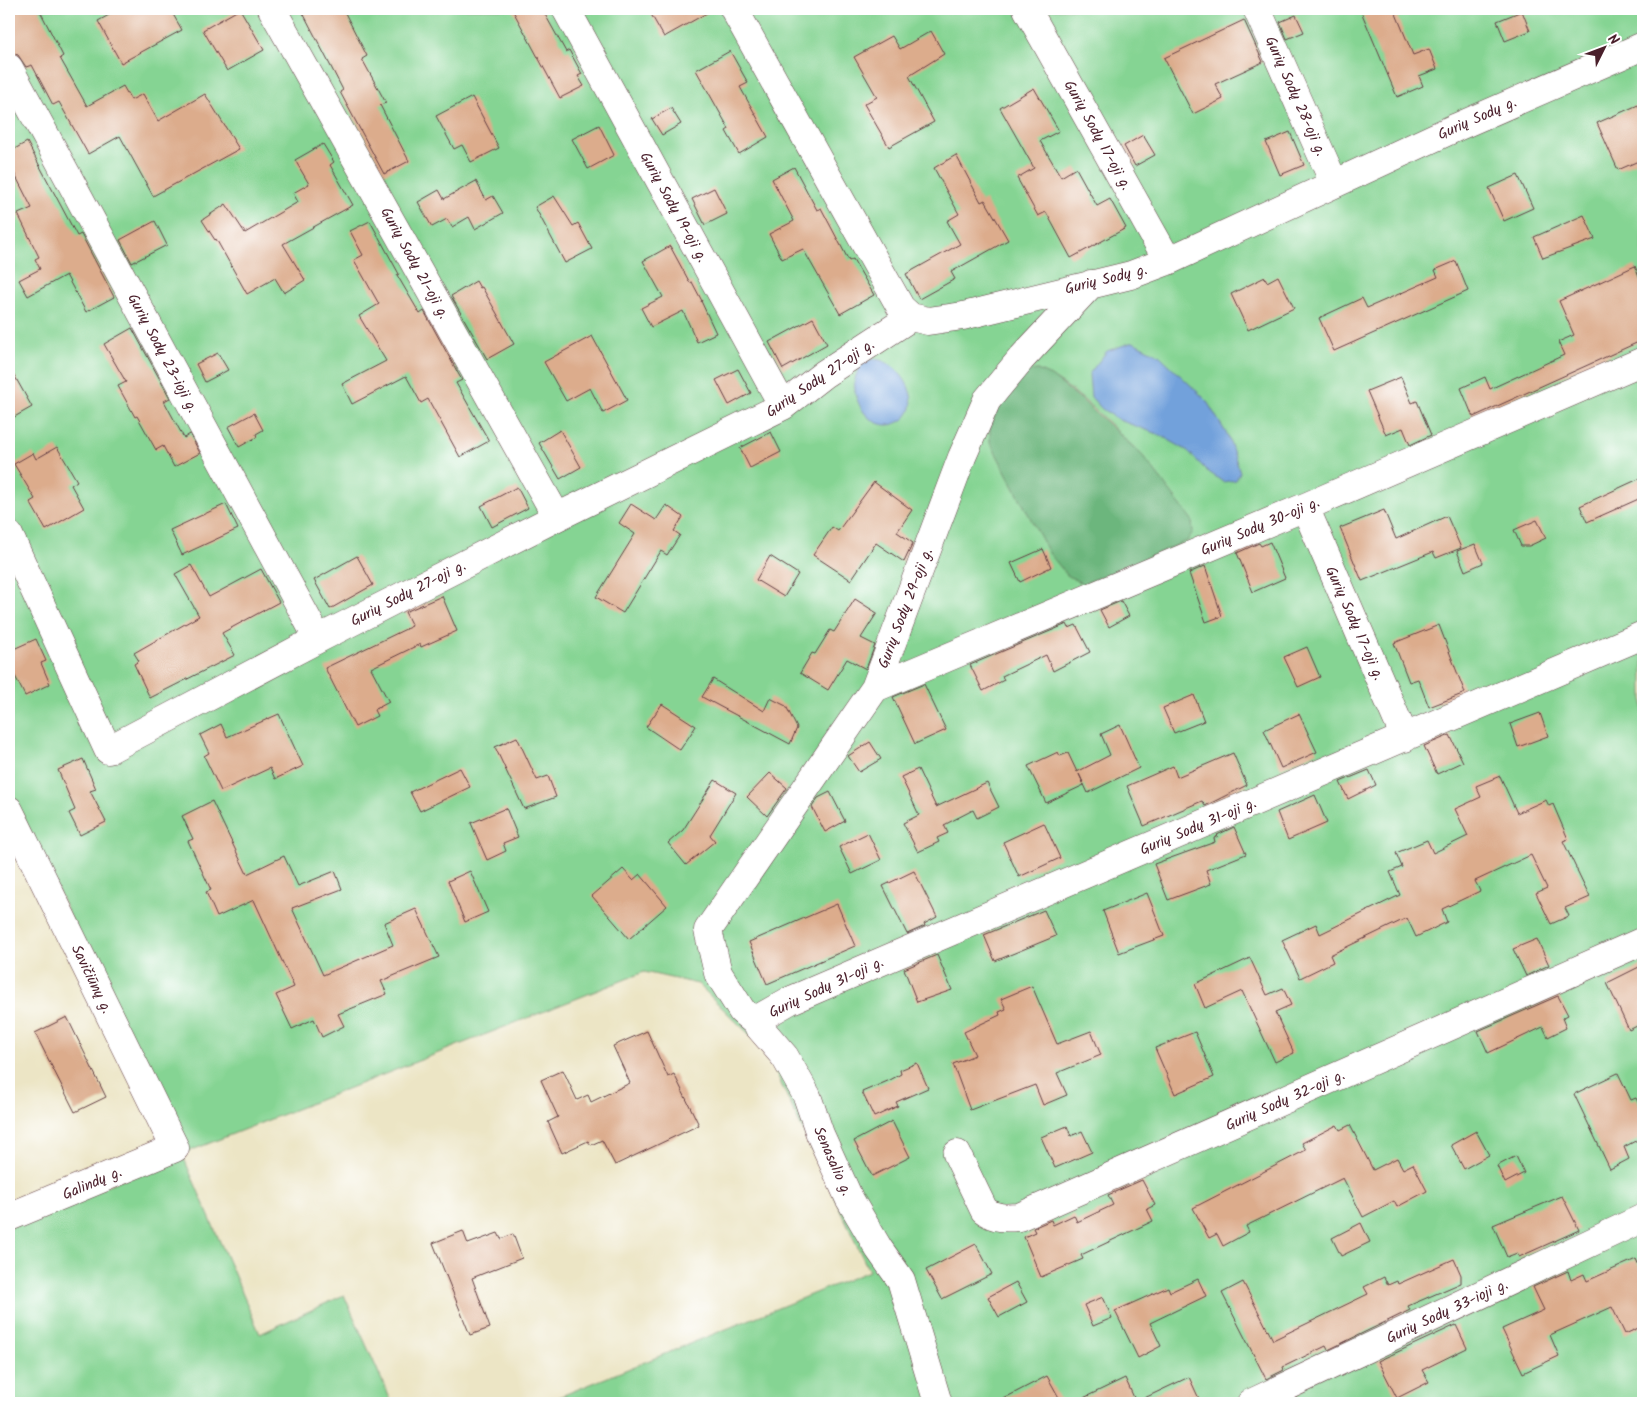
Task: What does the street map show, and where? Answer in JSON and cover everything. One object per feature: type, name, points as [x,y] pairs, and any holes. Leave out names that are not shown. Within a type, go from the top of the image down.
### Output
[{"type":"street","name":"Gurių Sodų 21-oji g.","points":[[272,9],[557,517]]},
{"type":"street","name":"Gurių Sodų 19-oji g.","points":[[566,9],[783,406]]},
{"type":"street","points":[[734,9],[901,308],[911,317]]},
{"type":"street","name":"Gurių Sodų 17-oji g.","points":[[1027,9],[1168,261]]},
{"type":"street","name":"Gurių Sodų 28-oji g.","points":[[1257,9],[1334,183]]},
{"type":"street","name":"Gurių Sodų g.","points":[[911,317],[928,321],[963,316],[1131,275],[1168,261],[1565,78],[1643,46]]},
{"type":"street","name":"Gurių Sodų 23-ioji g.","points":[[9,68],[318,639]]},
{"type":"street","name":"Gurių Sodų 29-oji g.","points":[[708,930],[874,688],[962,457],[988,400],[1021,359],[1091,284]]},
{"type":"street","name":"Gurių Sodų 27-oji g.","points":[[9,535],[108,750],[318,639],[557,517],[783,406],[824,374],[911,317]]},
{"type":"street","name":"Gurių Sodų 30-oji g.","points":[[874,688],[1305,507],[1643,362]]},
{"type":"street","name":"Gurių Sodų 17-oji g.","points":[[1305,507],[1405,738]]},
{"type":"street","name":"Gurių Sodų 31-oji g.","points":[[754,1020],[789,1001],[1643,636]]},
{"type":"street","name":"Savičiūnų g.","points":[[9,810],[175,1148]]},
{"type":"street","name":"Senasalio g.","points":[[708,930],[718,973],[742,1011],[754,1020],[785,1058],[803,1088],[849,1198],[879,1249],[901,1280],[938,1403]]},
{"type":"street","name":"Gurių Sodų 32-oji g.","points":[[957,1154],[984,1210],[991,1216],[1004,1218],[1019,1217],[1643,941]]},
{"type":"street","name":"Galindų g.","points":[[9,1217],[175,1148]]},
{"type":"street","name":"Gurių Sodų 33-ioji g.","points":[[1251,1403],[1643,1218]]},
{"type":"green space","points":[[9,9],[1643,9],[1643,1403],[544,1403],[869,1271],[775,1071],[757,1042],[698,984],[644,972],[182,1154],[9,787]],"holes":[[[1037,370],[1052,377],[1093,408],[1143,456]]]},
{"type":"green space","points":[[1037,370],[1051,376],[1081,399],[1143,456],[1192,520],[1193,532],[1187,541],[1083,584],[1067,575],[1049,553],[990,442],[990,426],[1012,380],[1022,372]]},
{"type":"green space","points":[[182,1154],[260,1334],[344,1295],[392,1403],[9,1403],[9,1227]]},
{"type":"water","points":[[1133,342],[1159,355],[1206,400],[1228,436],[1240,472],[1236,480],[1223,482],[1206,470],[1188,451],[1160,435],[1119,420],[1102,409],[1091,397],[1089,374],[1107,351]]},
{"type":"water","points":[[873,359],[883,361],[893,367],[907,385],[911,395],[911,406],[908,415],[899,422],[886,425],[874,421],[864,413],[858,401],[855,389],[856,376],[862,366]]},
{"type":"building","points":[[9,9],[39,9],[63,56],[60,58],[87,106],[123,86],[131,100],[143,94],[158,121],[205,94],[239,149],[153,196],[120,136],[88,154],[59,102],[53,105],[32,65],[26,67],[18,55],[9,52]]},
{"type":"building","points":[[120,9],[170,9],[182,30],[121,63],[98,21]]},
{"type":"building","points":[[240,9],[264,50],[227,71],[203,30]]},
{"type":"building","points":[[301,9],[343,9],[367,56],[362,59],[386,103],[380,105],[409,161],[384,174],[340,92],[343,90]]},
{"type":"building","points":[[512,9],[542,9],[566,52],[569,50],[582,74],[578,76],[584,86],[560,98]]},
{"type":"building","points":[[648,9],[714,9],[664,37]]},
{"type":"building","points":[[1360,9],[1394,9],[1413,55],[1429,49],[1437,69],[1419,76],[1423,86],[1397,97]]},
{"type":"building","points":[[1522,11],[1530,31],[1505,41],[1497,21]]},
{"type":"building","points":[[1296,15],[1304,32],[1287,39],[1280,22]]},
{"type":"building","points":[[1244,20],[1263,62],[1215,84],[1223,99],[1193,114],[1164,58]]},
{"type":"building","points":[[931,31],[944,54],[909,76],[934,122],[889,147],[864,104],[877,97],[854,57],[892,36],[900,49]]},
{"type":"building","points":[[730,51],[748,83],[740,87],[768,137],[739,154],[726,131],[729,129],[696,70]]},
{"type":"building","points":[[1034,88],[1059,131],[1040,141],[1061,177],[1076,168],[1097,206],[1110,199],[1126,228],[1071,258],[1046,212],[1038,216],[1017,178],[1034,168],[1000,108]]},
{"type":"building","points":[[472,97],[499,148],[471,162],[462,145],[454,149],[436,116]]},
{"type":"building","points":[[1638,105],[1643,117],[1643,159],[1618,170],[1597,123]]},
{"type":"building","points":[[671,108],[681,124],[662,135],[652,119]]},
{"type":"building","points":[[599,125],[614,155],[588,169],[572,139]]},
{"type":"building","points":[[1290,132],[1304,165],[1280,175],[1266,142]]},
{"type":"building","points":[[1143,135],[1155,155],[1135,166],[1124,146]]},
{"type":"building","points":[[27,142],[77,236],[81,234],[114,297],[86,312],[66,275],[28,296],[19,280],[40,269],[35,259],[39,257],[18,214],[32,208],[9,163],[9,152]]},
{"type":"building","points":[[323,144],[334,162],[330,165],[353,205],[283,244],[305,280],[284,293],[275,278],[247,294],[216,239],[202,220],[226,204],[245,233],[298,202],[293,193],[309,184],[295,160]]},
{"type":"building","points":[[956,155],[981,202],[985,200],[1008,240],[951,272],[955,279],[919,299],[906,274],[960,244],[947,221],[959,214],[934,168]]},
{"type":"building","points":[[794,167],[817,210],[821,208],[849,261],[853,259],[874,295],[840,314],[803,249],[782,259],[769,234],[794,221],[772,179]]},
{"type":"building","points":[[1518,175],[1533,208],[1504,221],[1489,188]]},
{"type":"building","points":[[476,181],[486,200],[493,196],[503,213],[475,229],[469,217],[452,227],[447,219],[432,227],[418,202],[439,190],[444,199]]},
{"type":"building","points":[[714,188],[727,214],[705,225],[692,199]]},
{"type":"building","points":[[554,196],[573,226],[578,223],[592,249],[565,263],[535,207]]},
{"type":"building","points":[[1584,215],[1595,239],[1543,258],[1534,237]]},
{"type":"building","points":[[155,221],[167,245],[132,263],[120,240]]},
{"type":"building","points":[[370,221],[399,274],[397,275],[420,314],[424,311],[462,380],[456,383],[489,441],[460,457],[428,399],[421,403],[406,376],[352,404],[342,384],[386,361],[359,316],[379,304],[354,260],[363,255],[350,231]]},
{"type":"building","points":[[670,246],[690,283],[692,282],[716,333],[697,342],[683,311],[651,327],[641,308],[663,297],[643,261]]},
{"type":"building","points":[[1456,261],[1468,291],[1334,351],[1319,318],[1362,298],[1367,308],[1438,277],[1435,270]]},
{"type":"building","points":[[1635,266],[1643,286],[1643,340],[1473,417],[1461,388],[1485,377],[1490,389],[1564,355],[1558,342],[1574,335],[1559,301]]},
{"type":"building","points":[[1278,276],[1294,308],[1248,330],[1231,294],[1265,277],[1267,282]]},
{"type":"building","points":[[476,281],[480,288],[482,287],[514,344],[487,359],[451,296]]},
{"type":"building","points":[[813,318],[827,344],[783,369],[769,342]]},
{"type":"building","points":[[132,328],[170,398],[164,401],[184,438],[190,434],[200,453],[174,467],[163,446],[156,450],[137,416],[135,417],[118,386],[126,382],[104,344]]},
{"type":"building","points":[[592,336],[627,400],[603,413],[590,388],[566,401],[544,362]]},
{"type":"building","points":[[218,353],[228,370],[205,382],[196,364]]},
{"type":"building","points":[[9,366],[32,407],[9,420]]},
{"type":"building","points":[[738,369],[751,393],[729,405],[716,380]]},
{"type":"building","points":[[1401,377],[1412,403],[1417,401],[1431,435],[1410,445],[1403,428],[1386,435],[1367,391]]},
{"type":"building","points":[[254,413],[263,430],[256,434],[257,437],[239,447],[228,427]]},
{"type":"building","points":[[560,430],[581,467],[560,479],[539,443]]},
{"type":"building","points":[[771,432],[781,452],[750,468],[740,448]]},
{"type":"building","points":[[57,447],[77,481],[71,485],[84,508],[46,530],[30,502],[35,499],[14,464],[33,453],[36,459]]},
{"type":"building","points":[[1643,477],[1643,497],[1587,522],[1580,506]]},
{"type":"building","points":[[874,482],[912,510],[897,532],[913,543],[904,562],[876,543],[851,580],[813,555],[832,527],[838,531]]},
{"type":"building","points":[[517,487],[528,508],[492,527],[481,506]]},
{"type":"building","points":[[226,504],[238,529],[182,555],[170,530]]},
{"type":"building","points":[[631,504],[656,520],[666,505],[683,517],[674,531],[680,535],[667,555],[661,551],[623,613],[596,597],[635,534],[619,523]]},
{"type":"building","points":[[1384,510],[1396,539],[1447,516],[1461,548],[1436,558],[1433,552],[1362,581],[1340,528]]},
{"type":"building","points":[[1537,520],[1546,538],[1529,546],[1521,546],[1514,530]]},
{"type":"building","points":[[1270,542],[1285,578],[1253,592],[1237,553],[1259,543],[1261,546]]},
{"type":"building","points":[[1475,544],[1483,563],[1465,571],[1457,551]]},
{"type":"building","points":[[1043,549],[1051,567],[1020,582],[1011,563]]},
{"type":"building","points":[[357,556],[373,585],[330,609],[314,580]]},
{"type":"building","points":[[770,556],[798,574],[784,597],[756,580]]},
{"type":"building","points":[[191,565],[209,597],[261,569],[279,602],[222,633],[235,655],[150,698],[134,664],[139,661],[134,653],[199,616],[175,574]]},
{"type":"building","points":[[1205,566],[1222,616],[1206,622],[1189,573]]},
{"type":"building","points":[[442,596],[457,631],[421,647],[420,644],[371,668],[389,702],[374,710],[377,716],[355,727],[325,668],[412,626],[405,612]]},
{"type":"building","points":[[855,599],[877,613],[861,638],[875,645],[866,669],[847,659],[828,690],[800,673],[812,653],[815,654],[830,630],[834,632]]},
{"type":"building","points":[[1121,601],[1129,616],[1109,627],[1100,610]]},
{"type":"building","points":[[1067,624],[1069,628],[1076,625],[1090,652],[1053,671],[1046,655],[1002,676],[1004,680],[983,691],[970,665]]},
{"type":"building","points":[[1439,625],[1465,693],[1429,707],[1418,679],[1409,682],[1394,643]]},
{"type":"building","points":[[36,639],[46,661],[41,663],[50,684],[25,696],[15,676],[9,679],[9,651]]},
{"type":"building","points":[[1307,647],[1320,677],[1298,687],[1284,657]]},
{"type":"building","points":[[713,679],[764,711],[770,698],[786,706],[797,728],[790,744],[702,697]]},
{"type":"building","points":[[924,684],[946,730],[915,744],[893,697]]},
{"type":"building","points":[[1194,695],[1204,721],[1174,733],[1163,708]]},
{"type":"building","points":[[662,704],[696,726],[680,750],[646,727]]},
{"type":"building","points":[[1540,713],[1548,736],[1518,747],[1510,724]]},
{"type":"building","points":[[279,714],[303,766],[275,779],[270,768],[221,791],[204,756],[209,753],[200,735],[221,724],[227,737]]},
{"type":"building","points":[[1299,714],[1317,752],[1281,768],[1264,730]]},
{"type":"building","points":[[1120,725],[1139,768],[1088,793],[1079,774],[1084,785],[1046,803],[1028,766],[1058,752],[1060,756],[1068,753],[1077,772],[1110,755],[1101,734]]},
{"type":"building","points":[[1450,735],[1463,762],[1437,774],[1424,746]]},
{"type":"building","points":[[517,737],[537,780],[548,776],[556,797],[524,809],[495,747]]},
{"type":"building","points":[[870,742],[881,759],[859,772],[848,756]]},
{"type":"building","points":[[1233,753],[1247,785],[1205,806],[1202,801],[1144,826],[1127,786],[1173,766],[1177,777]]},
{"type":"building","points":[[83,759],[96,789],[90,791],[106,822],[80,835],[69,813],[75,810],[58,770]]},
{"type":"building","points":[[460,768],[470,787],[420,811],[410,792]]},
{"type":"building","points":[[918,769],[936,807],[987,783],[999,807],[977,818],[973,810],[944,825],[948,833],[937,838],[939,842],[918,852],[903,823],[919,815],[901,777]]},
{"type":"building","points":[[1369,770],[1376,785],[1348,799],[1340,782]]},
{"type":"building","points":[[770,773],[787,788],[767,816],[747,797]]},
{"type":"building","points":[[1500,776],[1517,813],[1546,800],[1549,806],[1553,804],[1568,839],[1563,841],[1590,897],[1565,908],[1569,916],[1551,924],[1536,893],[1547,888],[1531,855],[1475,881],[1480,891],[1442,909],[1447,922],[1416,937],[1407,918],[1330,955],[1333,962],[1300,978],[1282,940],[1316,924],[1320,934],[1400,895],[1390,872],[1402,867],[1396,853],[1427,840],[1433,853],[1468,836],[1455,809],[1481,797],[1476,786]]},
{"type":"building","points":[[715,780],[736,793],[710,835],[715,841],[686,865],[668,843],[683,830]]},
{"type":"building","points":[[830,792],[845,821],[825,832],[812,807],[818,798]]},
{"type":"building","points":[[1315,795],[1327,823],[1288,840],[1277,812]]},
{"type":"building","points":[[212,801],[247,874],[284,856],[298,886],[335,871],[342,889],[292,908],[323,975],[393,945],[384,923],[416,909],[439,957],[381,981],[387,994],[338,1014],[344,1026],[322,1037],[314,1019],[292,1029],[276,995],[294,987],[254,900],[217,917],[206,892],[211,890],[188,841],[193,839],[182,816]]},
{"type":"building","points":[[506,808],[518,837],[503,843],[506,851],[487,860],[471,823]]},
{"type":"building","points":[[1044,823],[1060,858],[1019,877],[1003,842]]},
{"type":"building","points":[[1234,827],[1246,854],[1206,870],[1211,884],[1168,900],[1154,864],[1215,842],[1214,838],[1217,835]]},
{"type":"building","points":[[868,833],[881,860],[852,874],[839,847]]},
{"type":"building","points":[[623,869],[633,880],[640,874],[667,906],[629,939],[592,896]]},
{"type":"building","points":[[470,871],[488,912],[465,922],[448,881]]},
{"type":"building","points":[[914,871],[937,917],[924,924],[925,926],[907,934],[883,886]]},
{"type":"building","points":[[1147,893],[1164,936],[1119,953],[1103,911]]},
{"type":"building","points":[[837,904],[855,946],[767,984],[749,942]]},
{"type":"building","points":[[1044,910],[1056,936],[995,961],[984,935]]},
{"type":"building","points":[[1537,939],[1549,965],[1526,976],[1513,949]]},
{"type":"building","points":[[937,955],[952,990],[917,1002],[904,969]]},
{"type":"building","points":[[1250,958],[1267,995],[1283,988],[1291,1005],[1275,1012],[1294,1053],[1275,1062],[1242,991],[1205,1008],[1195,984]]},
{"type":"building","points":[[1643,965],[1643,1023],[1629,1030],[1607,983]]},
{"type":"building","points":[[1032,986],[1057,1044],[1091,1031],[1101,1055],[1057,1073],[1067,1095],[1043,1105],[1035,1085],[970,1110],[953,1064],[975,1055],[964,1032],[1000,1015],[999,1012],[1006,1009],[1001,999]]},
{"type":"building","points":[[1558,996],[1568,1015],[1562,1018],[1566,1028],[1548,1037],[1543,1027],[1488,1053],[1478,1031]]},
{"type":"building","points":[[67,1017],[106,1097],[75,1112],[35,1033]]},
{"type":"building","points":[[647,1031],[668,1077],[674,1074],[699,1125],[615,1165],[602,1140],[591,1145],[588,1141],[562,1153],[548,1122],[558,1117],[541,1080],[563,1070],[577,1100],[588,1095],[591,1102],[630,1083],[613,1046]]},
{"type":"building","points":[[1195,1032],[1214,1077],[1175,1094],[1155,1048]]},
{"type":"building","points":[[917,1063],[928,1088],[896,1102],[898,1106],[874,1117],[862,1092],[890,1080],[901,1074],[900,1070]]},
{"type":"building","points":[[1618,1073],[1631,1100],[1636,1098],[1643,1112],[1643,1137],[1624,1147],[1629,1159],[1610,1169],[1574,1094]]},
{"type":"building","points":[[892,1121],[910,1157],[872,1176],[854,1141]]},
{"type":"building","points":[[1337,1125],[1340,1130],[1350,1125],[1373,1170],[1397,1158],[1403,1169],[1413,1164],[1427,1191],[1397,1207],[1394,1201],[1363,1217],[1343,1178],[1246,1226],[1249,1232],[1223,1246],[1217,1234],[1209,1238],[1193,1208],[1306,1150],[1302,1143]]},
{"type":"building","points":[[1067,1126],[1071,1136],[1082,1131],[1092,1152],[1055,1168],[1041,1137]]},
{"type":"building","points":[[1476,1131],[1489,1155],[1464,1169],[1451,1145]]},
{"type":"building","points":[[1516,1156],[1524,1173],[1505,1183],[1497,1166]]},
{"type":"building","points":[[1142,1180],[1155,1205],[1147,1209],[1153,1221],[1081,1255],[1083,1259],[1041,1277],[1024,1237],[1035,1232],[1033,1228],[1051,1220],[1053,1225],[1074,1215],[1077,1222],[1113,1205],[1108,1195]]},
{"type":"building","points":[[1562,1196],[1579,1230],[1519,1257],[1517,1253],[1507,1257],[1493,1225]]},
{"type":"building","points":[[1361,1223],[1370,1242],[1341,1256],[1332,1238]]},
{"type":"building","points":[[463,1231],[468,1244],[498,1233],[501,1239],[513,1234],[522,1258],[472,1278],[490,1328],[470,1335],[433,1243]]},
{"type":"building","points":[[976,1244],[992,1274],[942,1299],[926,1270]]},
{"type":"building","points":[[1454,1259],[1461,1275],[1461,1283],[1408,1306],[1410,1310],[1328,1350],[1326,1346],[1283,1367],[1284,1370],[1266,1379],[1222,1293],[1243,1282],[1273,1340],[1368,1294],[1364,1287],[1384,1277],[1388,1285],[1397,1281],[1398,1284]]},
{"type":"building","points":[[1636,1259],[1643,1274],[1643,1326],[1625,1334],[1612,1307],[1550,1335],[1559,1356],[1523,1373],[1502,1329],[1544,1310],[1533,1287],[1568,1271],[1571,1280],[1584,1274],[1587,1281]]},
{"type":"building","points":[[1198,1279],[1206,1296],[1150,1323],[1161,1346],[1138,1358],[1115,1311],[1168,1287],[1170,1292]]},
{"type":"building","points":[[1016,1282],[1027,1302],[999,1317],[988,1297]]},
{"type":"building","points":[[1103,1297],[1112,1318],[1093,1326],[1084,1305]]},
{"type":"building","points":[[1456,1325],[1467,1348],[1422,1370],[1429,1382],[1397,1398],[1378,1361]]},
{"type":"building","points":[[1047,1376],[1062,1403],[995,1403]]},
{"type":"building","points":[[1189,1377],[1201,1403],[1073,1403],[1125,1378],[1136,1402]]}]
